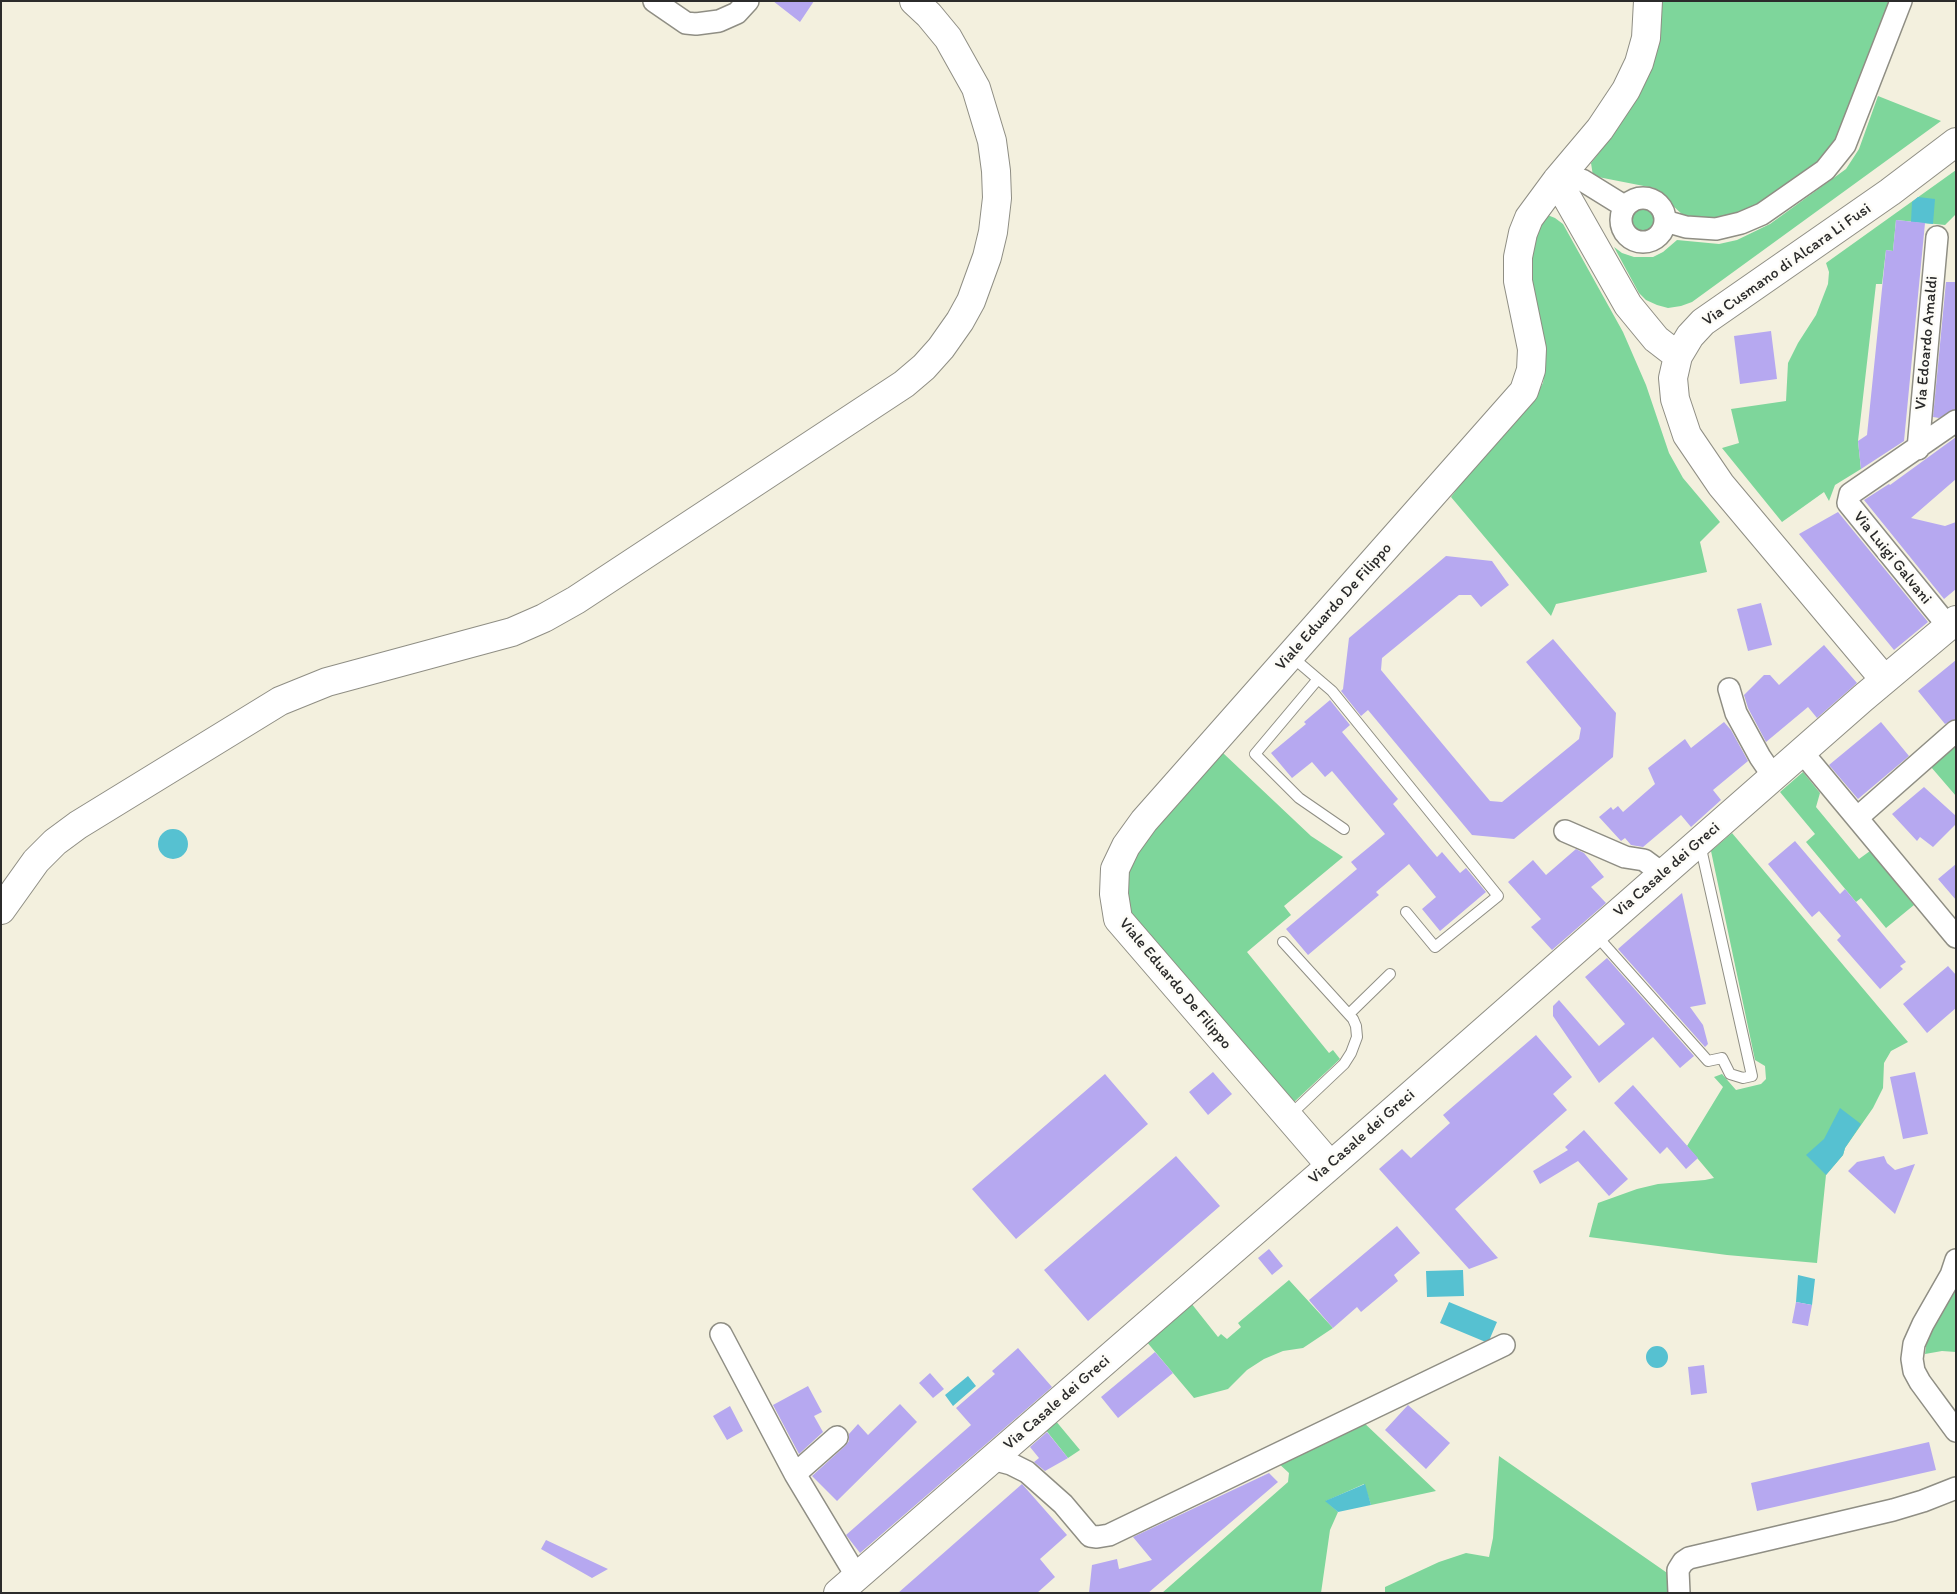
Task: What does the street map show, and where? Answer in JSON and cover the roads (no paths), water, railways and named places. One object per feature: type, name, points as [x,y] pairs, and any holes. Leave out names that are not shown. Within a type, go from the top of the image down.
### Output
[{"type":"street","points":[[654,1],[686,23],[696,24],[719,21],[737,13],[748,1]]},
{"type":"street","points":[[1,910],[36,861],[63,836],[280,701],[327,682],[512,632],[544,618],[576,600],[896,390],[924,367],[941,348],[960,321],[971,301],[987,258],[993,232],[996,171],[992,142],[976,88],[948,38],[929,15],[914,1]]},
{"type":"street","name":"Viale Eduardo De Filippo","points":[[1330,1165],[1118,919],[1114,894],[1115,869],[1130,840],[1144,821],[1524,391],[1531,370],[1532,349],[1518,281],[1518,257],[1523,233],[1529,218],[1557,180],[1600,129],[1626,90],[1639,63],[1646,38],[1648,1]]},
{"type":"street","points":[[1666,221],[1686,227],[1716,229],[1741,223],[1762,214],[1825,170],[1845,145],[1901,1]]},
{"type":"street","name":"Via Cusmano di Alcara Li Fusi","points":[[1884,679],[1720,485],[1687,435],[1675,399],[1673,378],[1678,356],[1690,336],[1703,322],[1890,192],[1956,142]]},
{"type":"street","points":[[1624,206],[1582,180],[1557,180],[1628,305],[1656,339],[1678,356]]},
{"type":"street","points":[[1645,197],[1656,201],[1663,210],[1666,221],[1662,232],[1652,240],[1641,242],[1629,238],[1622,229],[1620,217],[1624,206],[1634,199],[1645,197]]},
{"type":"street","name":"Via Edoardo Amaldi","points":[[1918,449],[1937,237]]},
{"type":"street","name":"Via Luigi Galvani","points":[[1952,623],[1848,503],[1850,494],[1918,449],[1956,421]]},
{"type":"street","name":"Via Casale dei Greci","points":[[848,1585],[1884,679],[1952,623]]},
{"type":"street","points":[[1729,689],[1736,713],[1773,776]]},
{"type":"street","points":[[1857,818],[1956,731]]},
{"type":"street","points":[[1802,752],[1956,937]]},
{"type":"street","points":[[1565,831],[1624,857],[1644,860],[1663,874]]},
{"type":"street","points":[[1956,1260],[1951,1275],[1917,1337],[1912,1359],[1914,1371],[1920,1382],[1956,1431]]},
{"type":"street","points":[[721,1334],[796,1474],[848,1585]]},
{"type":"street","points":[[992,1460],[1011,1464],[1027,1472],[1063,1504],[1090,1536],[1109,1535],[1504,1345]]},
{"type":"street","points":[[796,1474],[837,1437]]},
{"type":"street","points":[[1679,1593],[1678,1570],[1683,1562],[1689,1558],[1893,1510],[1956,1488]]},
{"type":"lane","points":[[1290,655],[1332,691],[1498,896],[1434,947],[1406,912]]},
{"type":"lane","points":[[1318,678],[1255,754],[1299,798],[1344,829]]},
{"type":"lane","points":[[1595,933],[1708,1061],[1722,1058],[1730,1074],[1743,1078],[1752,1076],[1700,841]]},
{"type":"lane","points":[[1284,942],[1350,1014],[1356,1026],[1357,1036],[1351,1053],[1344,1064],[1289,1117]]},
{"type":"lane","points":[[1350,1014],[1390,974]]},
{"type":"water","points":[[1918,197],[1935,199],[1933,224],[1911,222],[1912,202]]},
{"type":"water","points":[[173,829],[184,833],[188,844],[184,855],[173,859],[162,855],[158,844],[162,833]]},
{"type":"water","points":[[1840,1108],[1861,1124],[1845,1148],[1843,1155],[1826,1175],[1806,1155],[1824,1139]]},
{"type":"water","points":[[1463,1270],[1464,1296],[1427,1297],[1426,1271]]},
{"type":"water","points":[[1798,1275],[1815,1279],[1812,1305],[1796,1302]]},
{"type":"water","points":[[1449,1302],[1497,1322],[1488,1343],[1440,1323]]},
{"type":"water","points":[[1657,1346],[1665,1349],[1668,1357],[1665,1365],[1657,1368],[1649,1365],[1646,1357],[1649,1349]]},
{"type":"water","points":[[968,1376],[976,1386],[953,1406],[945,1395]]},
{"type":"water","points":[[1365,1484],[1371,1505],[1338,1512],[1325,1501]]}]
